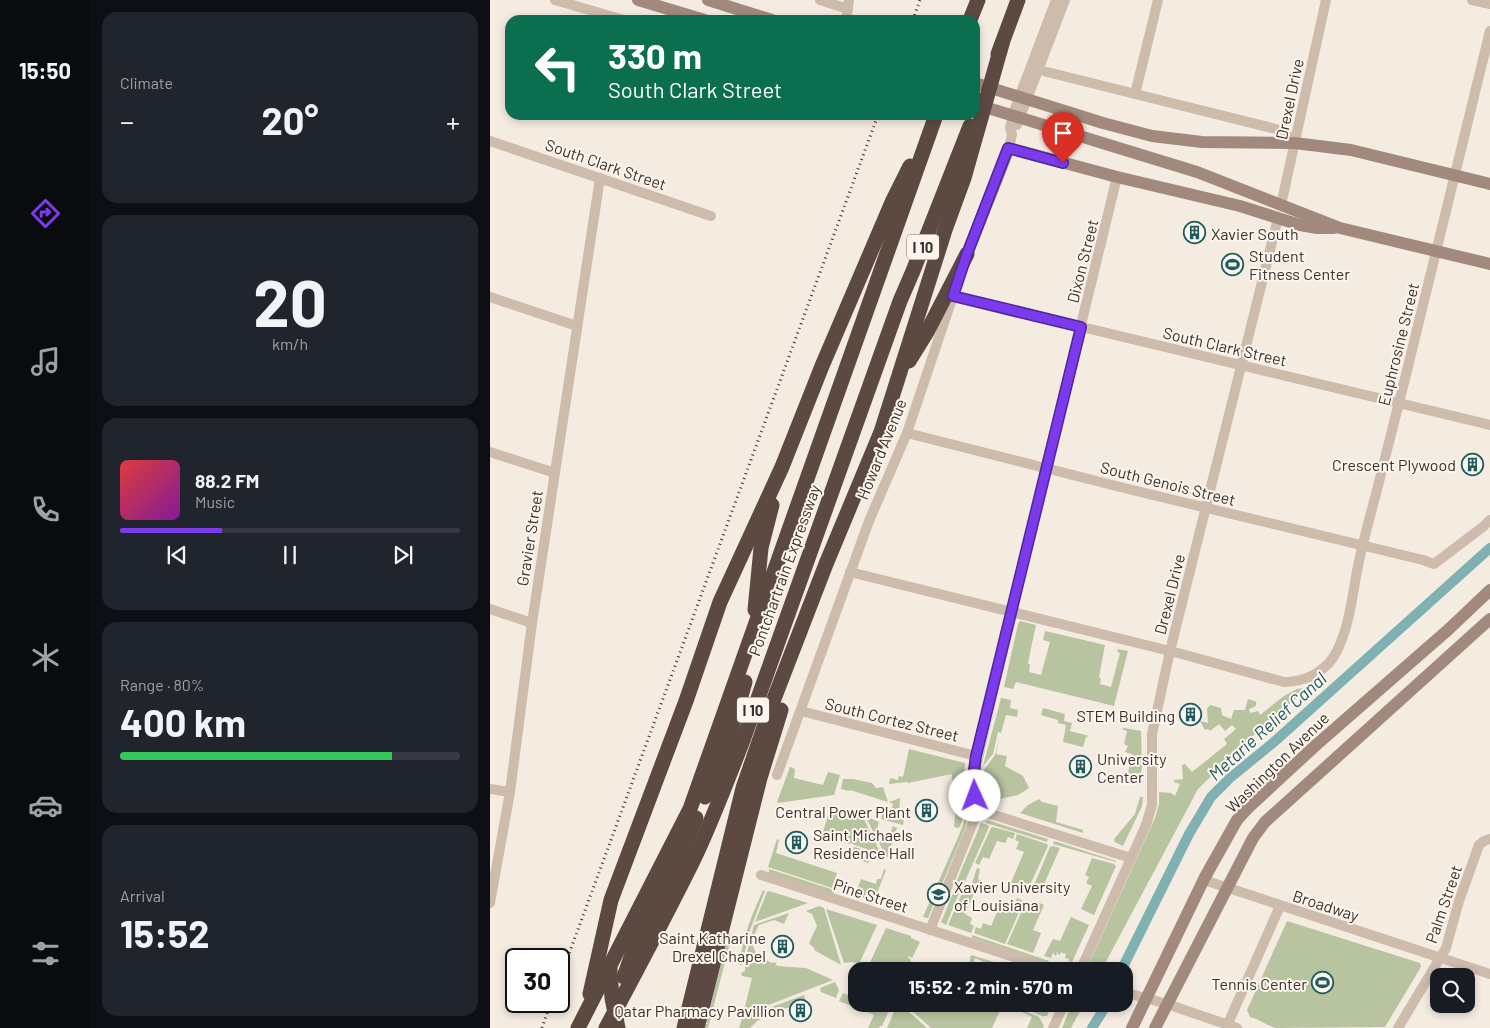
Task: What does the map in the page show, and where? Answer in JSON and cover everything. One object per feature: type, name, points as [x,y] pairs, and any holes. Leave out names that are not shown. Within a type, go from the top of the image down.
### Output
[{"type":"highway","points":[[972,15],[978,0]]},
{"type":"highway","name":"Pontchartrain Expressway","points":[[980,101],[1018,0]]},
{"type":"highway","points":[[684,1028],[743,788],[772,704],[826,564],[881,432],[964,178],[1002,44]]},
{"type":"highway","points":[[580,1028],[597,967],[610,900],[686,701],[720,602],[782,467],[822,366],[893,200],[934,120]]},
{"type":"highway","name":"Pontchartrain Expressway","points":[[580,1028],[690,809],[934,120]]},
{"type":"highway","name":"Pontchartrain Expressway","points":[[606,1028],[695,857],[728,778],[900,301],[973,120]]},
{"type":"highway","points":[[898,379],[927,332],[967,254]]},
{"type":"highway","points":[[606,1028],[636,944],[676,865],[726,745],[745,686],[757,599],[761,548],[782,467]]},
{"type":"highway","points":[[697,1028],[760,778],[784,700],[793,652]]},
{"type":"highway","points":[[610,900],[612,998],[618,1028]]},
{"type":"street","points":[[555,0],[607,15]]},
{"type":"street","points":[[638,0],[689,15]]},
{"type":"street","points":[[820,0],[848,10]]},
{"type":"street","name":"Howard Avenue","points":[[1012,134],[1010,128],[1014,111],[1056,0]]},
{"type":"street","name":"Howard Avenue","points":[[777,775],[872,513],[907,434],[967,254],[1065,0]]},
{"type":"street","points":[[1135,94],[1158,0]]},
{"type":"street","name":"Drexel Drive","points":[[1281,205],[1326,0]]},
{"type":"street","points":[[1472,0],[1490,4]]},
{"type":"street","points":[[711,1],[756,15]]},
{"type":"street","name":"Euphrosine Street","points":[[1170,651],[1284,682],[1294,682],[1313,676],[1331,662],[1337,653],[1346,632],[1362,546],[1437,251],[1490,31]]},
{"type":"street","points":[[1039,70],[1276,129],[1286,134],[1294,143]]},
{"type":"street","points":[[980,85],[1103,123],[1172,139],[1202,142],[1294,143],[1350,150],[1490,184]]},
{"type":"street","points":[[980,106],[1197,172],[1340,228],[1490,264]]},
{"type":"street","name":"South Clark Street","points":[[490,141],[711,216]]},
{"type":"street","points":[[1008,148],[1117,177],[1240,206],[1308,227],[1340,228]]},
{"type":"street","name":"Dixon Street","points":[[930,930],[978,810],[975,796],[974,770],[976,756],[1117,177]]},
{"type":"street","name":"Gravier Street","points":[[490,903],[510,792],[532,623],[600,178]]},
{"type":"street","name":"Drexel Drive","points":[[1084,962],[1131,858],[1152,805],[1152,734],[1170,651],[1278,218]]},
{"type":"street","name":"South Clark Street","points":[[953,296],[1490,425]]},
{"type":"street","points":[[490,297],[577,326]]},
{"type":"street","name":"South Genois Street","points":[[907,434],[1434,564],[1490,520]]},
{"type":"street","points":[[490,452],[554,473]]},
{"type":"street","points":[[850,572],[1170,651]]},
{"type":"street","name":"Washington Avenue","points":[[1132,1028],[1204,880],[1237,820],[1315,746],[1449,629],[1490,590]]},
{"type":"street","points":[[490,609],[532,623]]},
{"type":"street","points":[[1155,1028],[1253,838],[1265,822],[1490,619]]},
{"type":"street","points":[[1449,629],[1462,644]]},
{"type":"street","name":"South Cortez Street","points":[[801,711],[976,756]]},
{"type":"street","points":[[1315,746],[1330,764]]},
{"type":"street","points":[[490,789],[510,792]]},
{"type":"street","points":[[978,810],[1131,858]]},
{"type":"street","name":"Palm Street","points":[[1398,1028],[1446,948],[1459,901],[1476,853],[1480,845],[1487,840]]},
{"type":"street","name":"Pine Street","points":[[761,875],[1030,962]]},
{"type":"street","name":"Broadway","points":[[1204,880],[1490,974]]},
{"type":"street","points":[[1133,994],[1167,1004],[1230,1027],[1280,906]]},
{"type":"street","points":[[1053,1028],[1060,1012]]},
{"type":"green space","points":[[1020,621],[1036,625],[1028,663],[1030,665],[1029,672],[1041,675],[1050,642],[1043,640],[1045,631],[1105,645],[1099,677],[1101,679],[1100,684],[1111,687],[1120,653],[1117,652],[1118,649],[1128,651],[1114,706],[1016,682],[1013,689],[1004,687]]},
{"type":"green space","points":[[1320,674],[1322,676],[1247,741],[1198,789],[1106,962],[1090,962],[1155,818],[1159,804],[1159,792],[1171,793],[1175,796],[1180,784],[1174,782],[1174,780],[1183,779],[1182,765],[1185,764],[1192,772],[1227,744],[1224,739],[1236,729],[1232,725],[1225,731],[1219,724],[1210,731],[1208,729],[1205,730],[1200,721],[1208,723],[1207,709],[1210,705],[1221,708],[1222,715],[1231,719],[1234,710],[1245,710],[1248,699],[1258,702],[1256,702],[1256,706],[1249,709],[1250,713],[1258,711],[1260,715],[1284,696],[1297,689],[1305,688]]},
{"type":"green space","points":[[1001,698],[1011,700],[1010,708],[1018,710],[1017,717],[1006,715],[1001,733],[998,732],[993,754],[983,766]]},
{"type":"green space","points":[[997,699],[981,767],[993,800],[983,803],[980,793],[980,766]]},
{"type":"green space","points":[[1043,708],[1065,714],[1064,721],[1072,723],[1070,731],[1089,736],[1086,737],[1083,747],[1063,742],[1066,725],[1058,723],[1058,720],[1041,715]]},
{"type":"green space","points":[[1121,729],[1141,731],[1142,768],[1140,776],[1136,778],[1128,773],[1132,754],[1125,752],[1128,746],[1124,744],[1127,731]]},
{"type":"green space","points":[[1000,736],[996,754],[1007,756],[1005,766],[1023,776],[1029,788],[1018,795],[995,800],[984,770],[995,755]]},
{"type":"green space","points":[[909,749],[965,763],[962,797],[956,798],[956,790],[953,790],[952,774],[908,783],[889,784],[890,778],[898,780],[899,776],[903,777]]},
{"type":"green space","points":[[790,767],[795,769],[794,778],[823,785],[828,772],[840,775],[834,795],[778,803]]},
{"type":"green space","points":[[843,779],[872,783],[876,788],[883,787],[888,802],[841,789]]},
{"type":"green space","points":[[1140,797],[1143,797],[1142,806],[1123,846],[1115,842],[1114,839],[1135,814]]},
{"type":"green space","points":[[900,798],[899,819],[904,819],[903,825],[881,819],[883,812],[890,814],[893,804],[889,802]]},
{"type":"green space","points":[[1039,799],[1042,802],[1058,806],[1056,822],[1083,830],[1083,833],[1020,813],[1028,805]]},
{"type":"green space","points":[[962,803],[962,821],[959,828],[954,827],[956,804]]},
{"type":"green space","points":[[964,803],[968,804],[968,816],[964,831],[928,918],[923,917],[964,822]]},
{"type":"green space","points":[[830,809],[842,813],[845,809],[862,815],[881,854],[851,842],[850,844],[822,835]]},
{"type":"green space","points":[[865,816],[879,822],[876,833],[889,837],[893,826],[897,828],[887,858]]},
{"type":"green space","points":[[987,820],[1048,839],[1047,842],[986,823]]},
{"type":"green space","points":[[981,823],[989,827],[962,888],[955,885]]},
{"type":"green space","points":[[993,827],[1015,833],[1013,839],[1008,837],[1005,843],[997,841],[989,859],[983,857],[979,865],[975,863]]},
{"type":"green space","points":[[1017,834],[1047,844],[1048,846],[1030,885],[1024,883],[1020,892],[1009,887],[1024,852],[1016,849],[1019,842],[1015,840]]},
{"type":"green space","points":[[777,839],[779,840],[776,853],[837,873],[832,888],[768,867]]},
{"type":"green space","points":[[1054,841],[1116,861],[1116,862],[1053,844]]},
{"type":"green space","points":[[854,847],[872,852],[868,863],[857,859],[859,853],[853,850]]},
{"type":"green space","points":[[1050,847],[1060,848],[1042,889],[1034,885]]},
{"type":"green space","points":[[1092,858],[1116,866],[1094,915],[1081,909],[1092,886],[1086,883],[1089,877],[1085,875]]},
{"type":"green space","points":[[977,868],[980,869],[978,879],[980,880],[965,914],[972,918],[970,924],[974,926],[971,933],[948,925],[963,891],[965,892],[967,888],[970,889]]},
{"type":"green space","points":[[769,869],[834,890],[833,894],[769,873]]},
{"type":"green space","points":[[884,869],[886,870],[874,901],[855,895],[861,879],[876,884],[877,879],[881,879]]},
{"type":"green space","points":[[763,890],[765,891],[749,933],[742,965],[740,965],[745,936]]},
{"type":"green space","points":[[769,891],[808,903],[755,922]]},
{"type":"green space","points":[[954,891],[959,893],[946,925],[941,922]]},
{"type":"green space","points":[[1017,898],[1024,901],[1005,944],[974,933],[976,927],[981,929],[983,923],[991,926],[1002,901],[1014,906]]},
{"type":"green space","points":[[1035,901],[1044,905],[1033,930],[1041,933],[1033,953],[1007,944],[1026,902],[1033,905]]},
{"type":"green space","points":[[819,906],[824,908],[841,965],[814,950],[809,943],[817,926],[812,914],[806,911]]},
{"type":"green space","points":[[826,909],[877,925],[860,962],[844,963]]},
{"type":"green space","points":[[789,913],[784,924],[774,920],[759,925],[751,941],[757,956],[772,963],[775,962],[777,966],[806,968],[833,980],[743,1015],[752,978],[742,976],[741,973],[745,971],[745,960],[754,925]]},
{"type":"green space","points":[[1071,917],[1089,925],[1072,962],[1065,958],[1066,954],[1062,953],[1062,951],[1060,955],[1058,951],[1056,956],[1053,953],[1051,958],[1044,956],[1053,939],[1060,941]]},
{"type":"green space","name":"Tennis Center","points":[[1287,921],[1420,963],[1421,967],[1385,1027],[1275,1028],[1250,1017],[1247,1010]]},
{"type":"green space","points":[[886,928],[911,936],[911,938],[920,942],[912,958],[909,956],[908,958],[911,960],[910,962],[870,962]]},
{"type":"green space","points":[[729,934],[732,935],[708,1028],[705,1028],[705,1024],[708,1024],[706,1022]]},
{"type":"green space","points":[[972,935],[1049,961],[1045,962],[972,938]]},
{"type":"green space","points":[[971,955],[994,962],[984,962],[975,958],[974,962],[970,962]]},
{"type":"green space","points":[[835,982],[839,990],[836,998],[821,992],[820,988]]},
{"type":"green space","points":[[843,993],[848,995],[848,1005],[839,1001]]},
{"type":"green space","points":[[804,995],[807,1005],[776,1011],[757,1021],[750,1028],[739,1028],[742,1018]]},
{"type":"green space","points":[[866,1012],[888,1012],[882,1026],[879,1028],[868,1028],[874,1015]]},
{"type":"green space","points":[[894,1012],[909,1012],[927,1028],[887,1028]]},
{"type":"green space","points":[[914,1012],[999,1012],[992,1028],[931,1028]]},
{"type":"green space","points":[[1022,1012],[1039,1017],[1044,1026],[1043,1028],[1027,1028],[1032,1017]]},
{"type":"green space","points":[[1033,1012],[1049,1012],[1047,1016]]},
{"type":"green space","points":[[1069,1012],[1080,1012],[1071,1028],[1062,1028]]},
{"type":"waterway","name":"Metarie Relief Canal","points":[[1125,962],[1189,834],[1211,797],[1230,778],[1274,742],[1490,548]]},
{"type":"waterway","name":"Metarie Relief Canal","points":[[1092,1028],[1102,1012]]},
{"type":"railway","points":[[915,15],[920,0]]},
{"type":"railway","points":[[570,951],[876,120]]},
{"type":"railway","points":[[542,1028],[547,1013]]},
{"type":"place","name":"Xavier South","points":[[1195,233]]},
{"type":"place","name":"Student Fitness Center","points":[[1233,264]]},
{"type":"place","name":"Crescent Plywood","points":[[1472,464]]},
{"type":"place","name":"STEM Building","points":[[1191,715]]},
{"type":"place","name":"University Center","points":[[1081,767]]},
{"type":"place","name":"Central Power Plant","points":[[927,811]]},
{"type":"place","name":"Saint Michaels Residence Hall","points":[[797,843]]},
{"type":"place","name":"Xavier University of Louisiana","points":[[938,895]]},
{"type":"place","name":"Saint Katharine Drexel Chapel","points":[[782,946]]},
{"type":"place","name":"Tennis Center","points":[[1323,983]]},
{"type":"place","name":"Qatar Pharmacy Pavillion","points":[[801,1010]]},
{"type":"route","points":[[975,796],[974,770],[976,756],[1081,327],[953,296],[967,254],[1008,148],[1063,163]]}]
